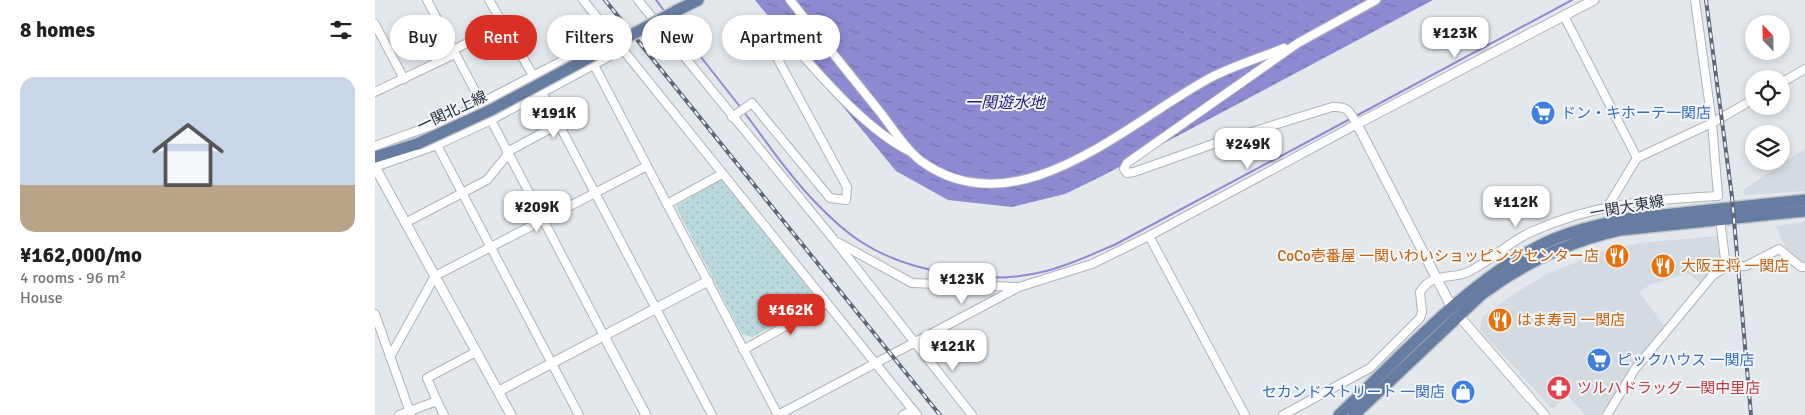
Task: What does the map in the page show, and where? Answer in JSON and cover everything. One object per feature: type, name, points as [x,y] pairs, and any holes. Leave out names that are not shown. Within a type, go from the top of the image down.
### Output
[{"type":"main road","name":"一関北上線","points":[[375,157],[417,144],[491,110],[698,0]]},
{"type":"main road","name":"一関大東線","points":[[1354,415],[1490,275],[1525,253],[1547,242],[1596,225],[1625,219],[1805,200]]},
{"type":"main road","name":"一関大東線","points":[[1339,415],[1455,312],[1504,277],[1565,246],[1594,236],[1620,230],[1805,211]]},
{"type":"street","points":[[427,0],[435,15]]},
{"type":"street","points":[[489,0],[497,15]]},
{"type":"street","points":[[583,0],[595,15]]},
{"type":"street","points":[[638,0],[835,241],[972,415]]},
{"type":"street","points":[[790,0],[920,160],[952,177],[983,184],[1027,181],[1054,170],[1103,144],[1211,78],[1298,42],[1375,0]]},
{"type":"street","points":[[593,65],[778,415],[875,362],[915,344],[1019,287],[1092,264],[1149,236],[1356,122],[1594,0]]},
{"type":"street","points":[[1283,415],[1370,368],[1420,318],[1422,312],[1419,292],[1435,278],[1464,274],[1531,232],[1607,206],[1639,201],[1718,196],[1712,123],[1695,0]]},
{"type":"street","points":[[1564,16],[1637,158]]},
{"type":"street","points":[[375,24],[404,79]]},
{"type":"street","points":[[734,116],[751,103],[830,198],[845,200],[847,187],[768,41],[770,33],[782,33],[846,102],[896,144],[914,153]]},
{"type":"street","points":[[1298,42],[1127,162],[1124,169],[1127,173],[1332,106],[1344,106],[1349,110],[1356,122],[1435,278],[1455,312],[1545,415]]},
{"type":"street","points":[[455,54],[482,104]]},
{"type":"street","points":[[375,92],[439,60]]},
{"type":"street","points":[[524,60],[712,415]]},
{"type":"street","points":[[375,146],[416,133],[482,104],[564,60]]},
{"type":"street","points":[[511,415],[375,167],[437,144],[491,120],[602,60]]},
{"type":"street","points":[[632,60],[915,412],[903,415]]},
{"type":"street","points":[[1790,78],[1805,69]]},
{"type":"street","points":[[1607,206],[1637,158],[1712,123],[1745,104]]},
{"type":"street","points":[[491,120],[646,415]]},
{"type":"street","points":[[405,223],[487,180],[507,153],[559,124]]},
{"type":"street","points":[[437,144],[579,415]]},
{"type":"street","points":[[390,358],[435,276],[647,166]]},
{"type":"street","points":[[667,204],[722,174]]},
{"type":"street","points":[[1720,220],[1726,267]]},
{"type":"street","points":[[1149,236],[1245,415]]},
{"type":"street","points":[[835,241],[913,283],[1019,287]]},
{"type":"street","points":[[1607,415],[1635,369],[1709,279],[1726,267],[1746,266],[1779,249],[1801,267],[1805,267]]},
{"type":"street","points":[[499,391],[708,281]]},
{"type":"street","points":[[743,350],[827,303]]},
{"type":"street","points":[[375,314],[410,413]]},
{"type":"street","points":[[444,415],[427,378],[476,352]]},
{"type":"street","points":[[399,415],[410,413],[437,400]]},
{"type":"shaded area","points":[[1805,149],[1805,191],[1744,195],[1743,190],[1773,170],[1790,170],[1790,159]]},
{"type":"shaded area","points":[[722,178],[822,301],[752,337],[742,334],[677,209],[677,205],[692,197],[691,195]]},
{"type":"shaded area","points":[[1805,222],[1805,264],[1802,264],[1786,249],[1776,226]]},
{"type":"shaded area","points":[[1718,236],[1722,266],[1701,284],[1688,273],[1650,285],[1639,292],[1666,328],[1601,415],[1585,415],[1568,396],[1552,409],[1480,330],[1482,317],[1514,294],[1545,275],[1603,251],[1639,243]]},
{"type":"water","name":"一関遊水地","points":[[755,0],[1433,0],[1104,175],[1065,194],[1012,207],[948,200],[896,171],[804,60],[840,60],[840,15],[767,15]]},
{"type":"waterway","points":[[656,0],[665,12]]},
{"type":"waterway","points":[[1356,116],[1572,0]]},
{"type":"waterway","points":[[703,60],[741,108]]},
{"type":"waterway","points":[[744,112],[781,162],[811,198],[831,218],[857,239],[882,253],[904,262],[927,269],[976,277],[1024,275],[1055,269],[1081,259],[1116,244],[1352,118]]},
{"type":"railway","points":[[605,0],[940,415]]},
{"type":"railway","points":[[1706,0],[1732,197],[1751,415]]},
{"type":"place","name":"ドン・キホーテ一関店","points":[[1543,113]]},
{"type":"place","name":"CoCo壱番屋 一関いわいショッピングセンター店","points":[[1617,256]]},
{"type":"place","name":"大阪王将 一関店","points":[[1663,266]]},
{"type":"place","name":"はま寿司 一関店","points":[[1500,320]]},
{"type":"place","name":"ピックハウス 一関店","points":[[1599,360]]},
{"type":"place","name":"ツルハドラッグ 一関中里店","points":[[1559,388]]},
{"type":"place","name":"セカンドストリート 一関店","points":[[1463,392]]}]
